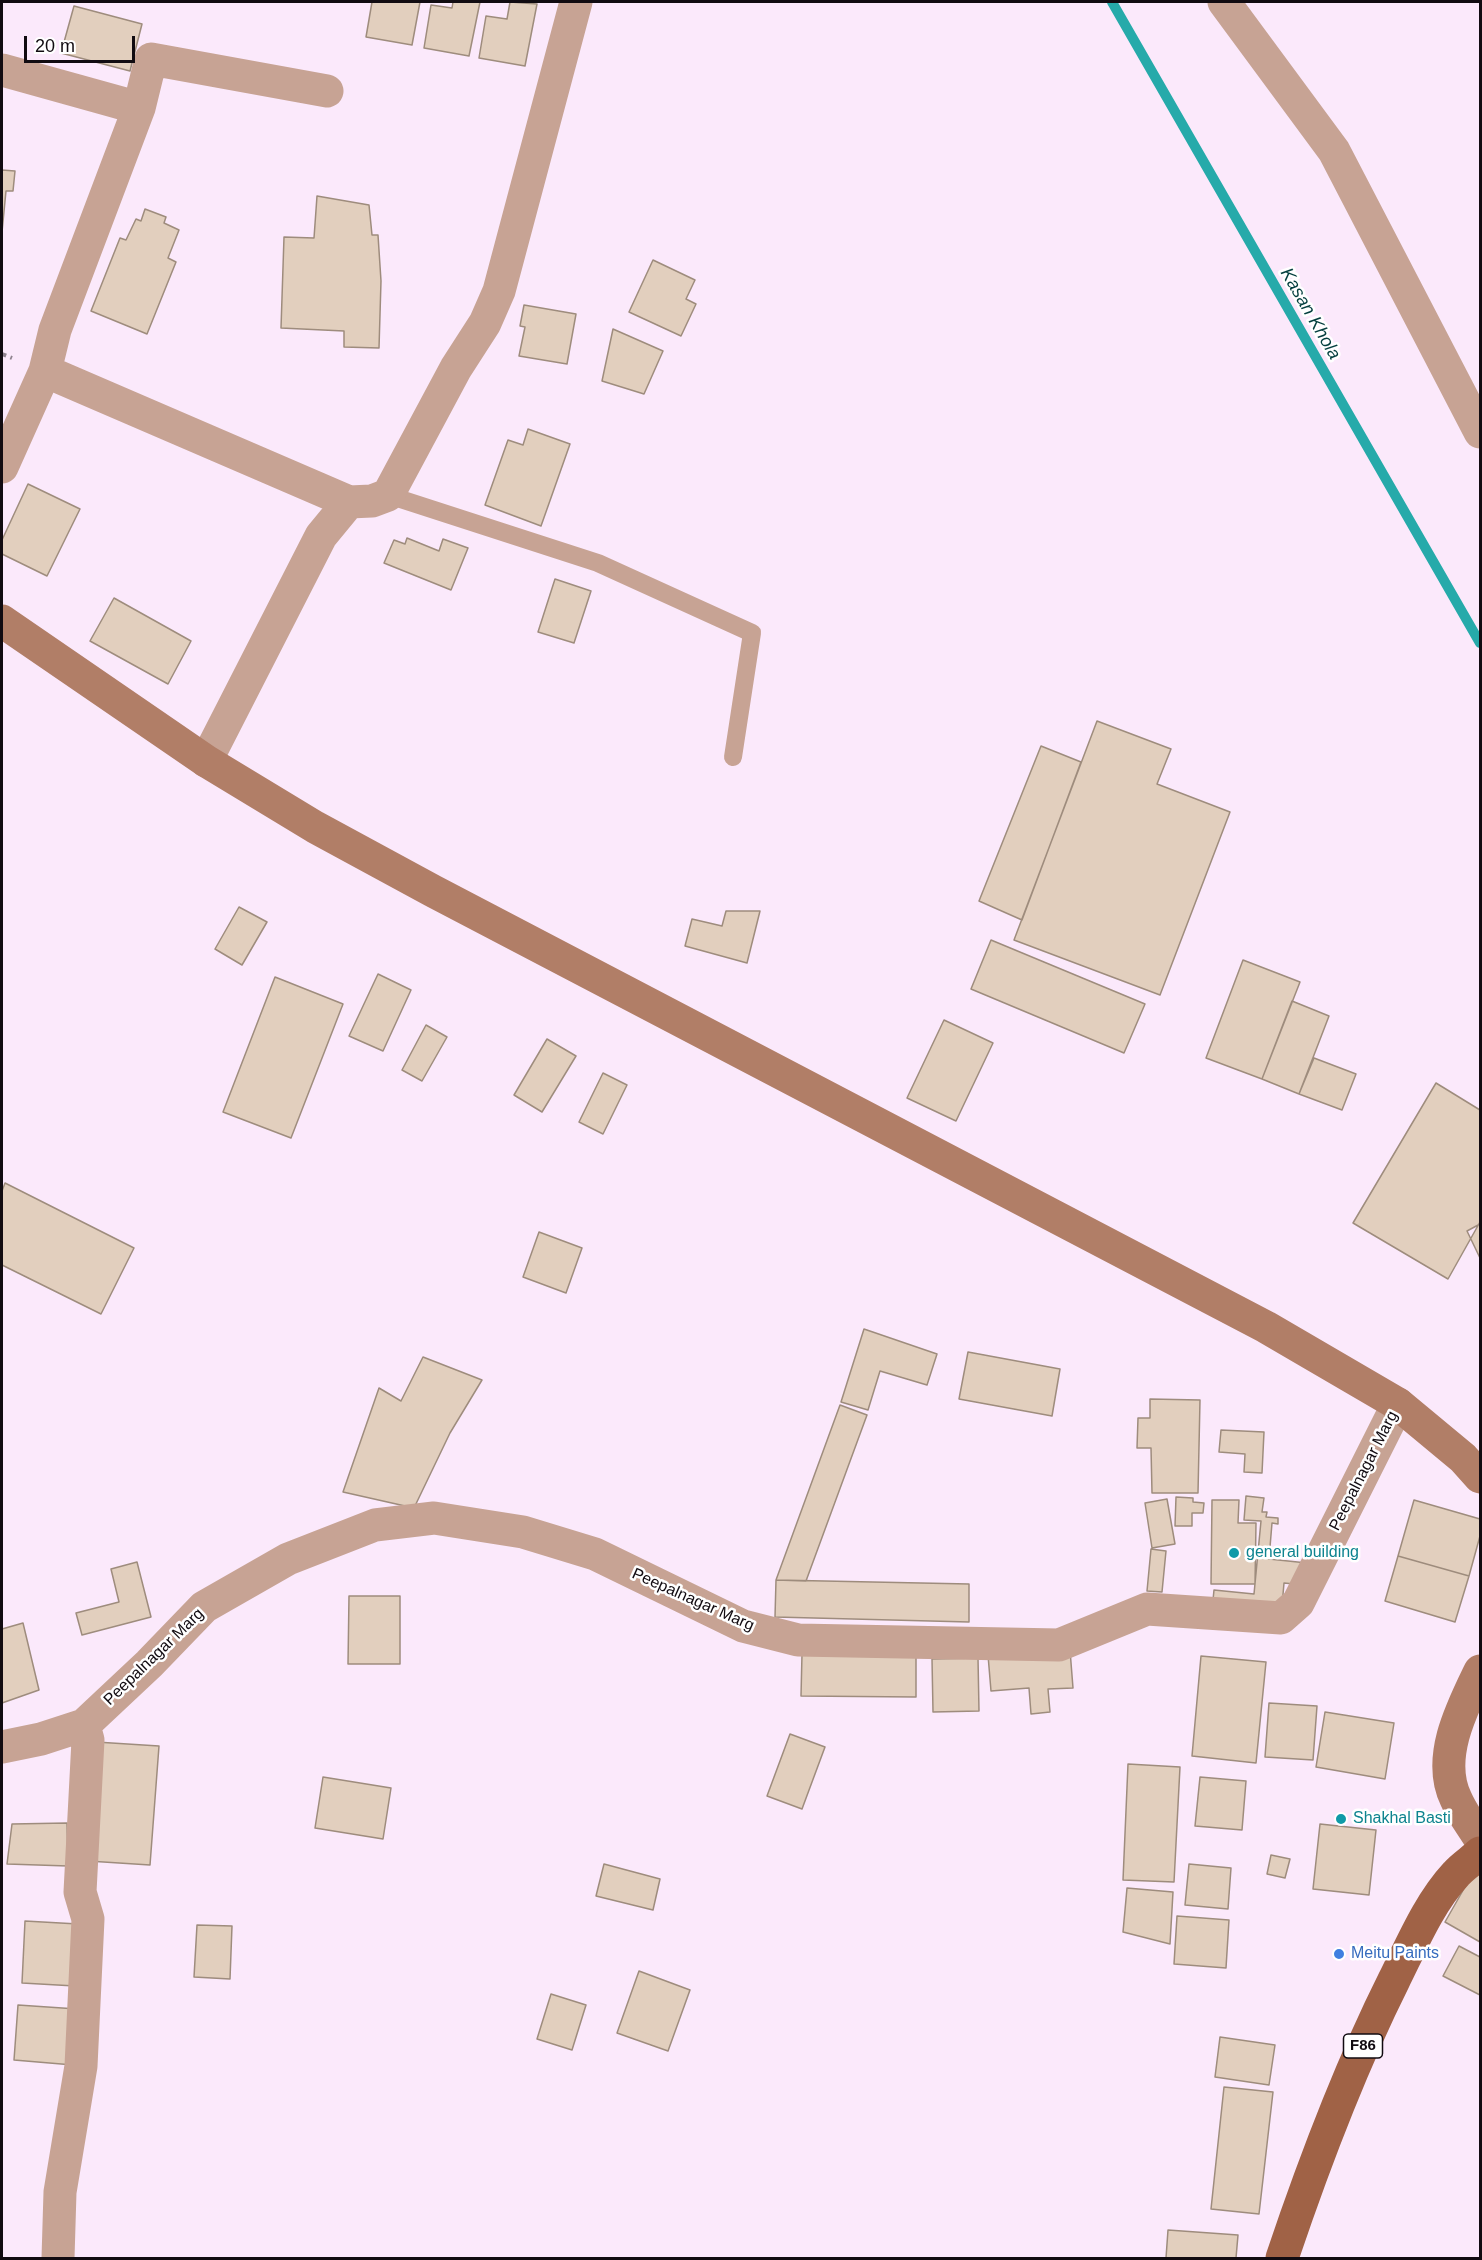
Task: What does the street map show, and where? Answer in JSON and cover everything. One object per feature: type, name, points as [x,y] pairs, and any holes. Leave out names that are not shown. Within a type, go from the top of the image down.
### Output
[{"type":"main road","points":[[2,621],[206,760],[315,827],[423,886],[1266,1327],[1398,1404],[1463,1458],[1480,1477]]},
{"type":"main road","points":[[1480,1671],[1452,1739],[1450,1780],[1455,1799],[1480,1839]]},
{"type":"main road","name":"F86","points":[[1282,2259],[1328,2128],[1370,2028],[1434,1904],[1456,1874],[1480,1853]]},
{"type":"street","points":[[45,371],[349,502],[372,501],[388,495],[456,368],[485,323],[499,291],[576,2]]},
{"type":"street","points":[[1224,2],[1334,151],[1480,432]]},
{"type":"street","points":[[2,467],[45,371],[56,330],[139,108],[151,59],[327,92]]},
{"type":"street","points":[[2,70],[139,108]]},
{"type":"street","points":[[206,760],[321,536],[349,502]]},
{"type":"street","name":"Peepalnagar Marg","points":[[2,1747],[40,1739],[84,1725],[149,1664],[204,1607],[288,1559],[375,1525],[435,1518],[523,1532],[595,1554],[743,1626],[798,1640],[1059,1645],[1147,1609],[1281,1618],[1298,1603],[1398,1404]]},
{"type":"street","points":[[58,2259],[60,2192],[82,2055],[87,1919],[80,1892],[88,1740],[84,1725]]},
{"type":"lane","points":[[388,495],[598,562],[752,633],[734,756]]},
{"type":"building","points":[[372,2],[420,2],[412,45],[366,37]]},
{"type":"building","points":[[453,2],[480,2],[469,56],[424,48],[431,5],[452,8]]},
{"type":"building","points":[[510,2],[537,4],[525,66],[479,58],[486,16],[507,19]]},
{"type":"building","points":[[74,6],[142,24],[130,71],[61,53]]},
{"type":"building","points":[[2,170],[15,171],[13,191],[6,191],[2,232]]},
{"type":"building","points":[[317,196],[369,205],[372,235],[378,235],[381,281],[379,348],[344,347],[344,331],[281,328],[284,237],[314,238]]},
{"type":"building","points":[[145,209],[166,217],[164,223],[179,230],[168,258],[176,262],[147,334],[91,311],[120,238],[126,240],[136,219],[141,221]]},
{"type":"building","points":[[653,260],[695,280],[686,299],[696,304],[681,336],[629,312]]},
{"type":"building","points":[[524,305],[576,314],[567,364],[519,356],[525,327],[520,326]]},
{"type":"building","points":[[613,329],[663,351],[644,394],[602,381]]},
{"type":"building","points":[[528,429],[570,444],[541,526],[485,505],[508,440],[523,445]]},
{"type":"building","points":[[28,484],[80,509],[47,576],[2,554],[2,540]]},
{"type":"building","points":[[407,538],[439,551],[443,539],[468,548],[451,590],[384,563],[394,540],[405,544]]},
{"type":"building","points":[[555,579],[591,591],[574,643],[538,632]]},
{"type":"building","points":[[114,598],[191,641],[168,684],[90,641]]},
{"type":"building","points":[[1097,721],[1171,749],[1157,784],[1230,812],[1160,995],[1014,940]]},
{"type":"building","points":[[1041,746],[1081,762],[1022,920],[979,901]]},
{"type":"building","points":[[239,907],[267,922],[242,965],[215,949]]},
{"type":"building","points":[[726,911],[760,911],[747,963],[685,946],[692,919],[722,926]]},
{"type":"building","points":[[991,940],[1145,1004],[1124,1053],[971,989]]},
{"type":"building","points":[[1243,960],[1300,982],[1262,1079],[1206,1058]]},
{"type":"building","points":[[378,974],[411,990],[383,1051],[349,1036]]},
{"type":"building","points":[[275,977],[343,1004],[291,1138],[223,1112]]},
{"type":"building","points":[[1292,1001],[1329,1016],[1299,1094],[1262,1079]]},
{"type":"building","points":[[944,1020],[993,1043],[956,1121],[907,1098]]},
{"type":"building","points":[[426,1025],[447,1037],[422,1081],[402,1070]]},
{"type":"building","points":[[547,1039],[576,1056],[542,1112],[514,1095]]},
{"type":"building","points":[[1314,1058],[1356,1074],[1342,1110],[1299,1094]]},
{"type":"building","points":[[603,1073],[627,1085],[603,1134],[579,1122]]},
{"type":"building","points":[[1436,1083],[1480,1110],[1480,1222],[1448,1279],[1353,1223]]},
{"type":"building","points":[[5,1183],[134,1248],[101,1314],[2,1265],[2,1191]]},
{"type":"building","points":[[1480,1224],[1480,1258],[1467,1231]]},
{"type":"building","points":[[539,1232],[582,1248],[566,1293],[523,1277]]},
{"type":"building","points":[[864,1329],[937,1354],[927,1385],[880,1371],[868,1410],[841,1402]]},
{"type":"building","points":[[968,1352],[1060,1369],[1052,1416],[959,1399]]},
{"type":"building","points":[[423,1357],[482,1380],[450,1433],[414,1508],[343,1492],[379,1388],[401,1401]]},
{"type":"building","points":[[1150,1399],[1200,1400],[1198,1493],[1152,1493],[1151,1448],[1137,1448],[1138,1418],[1150,1418]]},
{"type":"building","points":[[840,1405],[867,1415],[806,1581],[776,1580]]},
{"type":"building","points":[[1221,1430],[1264,1432],[1262,1473],[1244,1472],[1245,1454],[1219,1452]]},
{"type":"building","points":[[1246,1496],[1264,1498],[1262,1512],[1267,1512],[1266,1517],[1278,1518],[1278,1524],[1272,1523],[1269,1559],[1307,1563],[1305,1585],[1284,1583],[1282,1606],[1213,1600],[1214,1590],[1254,1594],[1261,1521],[1244,1520]]},
{"type":"building","points":[[1176,1497],[1193,1498],[1193,1502],[1204,1503],[1203,1513],[1192,1513],[1192,1526],[1175,1526]]},
{"type":"building","points":[[1167,1499],[1175,1544],[1152,1548],[1145,1503]]},
{"type":"building","name":"general building","points":[[1212,1500],[1239,1500],[1238,1523],[1256,1523],[1255,1584],[1211,1584]]},
{"type":"building","points":[[1414,1500],[1480,1519],[1480,1536],[1469,1576],[1398,1556]]},
{"type":"building","points":[[1151,1549],[1166,1551],[1162,1592],[1147,1591]]},
{"type":"building","points":[[1398,1556],[1469,1576],[1455,1622],[1385,1601]]},
{"type":"building","points":[[137,1562],[151,1617],[82,1635],[76,1613],[119,1602],[111,1569]]},
{"type":"building","points":[[776,1580],[969,1584],[969,1622],[775,1617]]},
{"type":"building","points":[[349,1596],[400,1596],[400,1664],[348,1664]]},
{"type":"building","points":[[23,1623],[39,1690],[2,1703],[2,1629]]},
{"type":"building","points":[[1070,1650],[1073,1688],[1048,1689],[1050,1712],[1031,1714],[1029,1688],[991,1691],[988,1655]]},
{"type":"building","points":[[802,1654],[916,1656],[916,1697],[801,1696]]},
{"type":"building","points":[[1201,1656],[1266,1662],[1256,1763],[1192,1756]]},
{"type":"building","points":[[978,1658],[979,1711],[933,1712],[932,1659]]},
{"type":"building","points":[[1269,1703],[1317,1706],[1313,1760],[1265,1757]]},
{"type":"building","points":[[1325,1712],[1394,1723],[1385,1779],[1316,1767]]},
{"type":"building","points":[[790,1734],[825,1747],[802,1809],[767,1796]]},
{"type":"building","points":[[96,1742],[159,1746],[150,1865],[88,1861]]},
{"type":"building","points":[[1128,1764],[1180,1767],[1174,1882],[1123,1880]]},
{"type":"building","points":[[323,1777],[391,1788],[383,1839],[315,1828]]},
{"type":"building","points":[[1200,1777],[1246,1781],[1242,1830],[1195,1826]]},
{"type":"building","points":[[67,1823],[68,1866],[7,1864],[12,1824]]},
{"type":"building","points":[[1320,1824],[1376,1830],[1369,1895],[1313,1889]]},
{"type":"building","points":[[1271,1855],[1290,1859],[1285,1878],[1267,1874]]},
{"type":"building","points":[[604,1864],[660,1879],[653,1910],[596,1896]]},
{"type":"building","points":[[1189,1864],[1231,1868],[1228,1909],[1185,1905]]},
{"type":"building","points":[[1478,1864],[1480,1866],[1480,1942],[1445,1922]]},
{"type":"building","points":[[1127,1888],[1173,1892],[1170,1944],[1123,1932]]},
{"type":"building","points":[[1177,1916],[1229,1920],[1226,1968],[1174,1964]]},
{"type":"building","points":[[25,1921],[78,1924],[75,1986],[22,1983]]},
{"type":"building","points":[[197,1925],[232,1926],[230,1979],[194,1977]]},
{"type":"building","points":[[1459,1946],[1480,1957],[1480,1995],[1443,1976]]},
{"type":"building","points":[[639,1971],[690,1990],[668,2051],[617,2033]]},
{"type":"building","points":[[551,1994],[586,2005],[572,2050],[537,2039]]},
{"type":"building","points":[[18,2005],[77,2009],[73,2065],[14,2060]]},
{"type":"building","points":[[1220,2037],[1275,2045],[1269,2085],[1215,2077]]},
{"type":"building","points":[[1224,2087],[1273,2092],[1259,2214],[1211,2209]]},
{"type":"building","points":[[1168,2230],[1238,2235],[1236,2258],[1166,2258]]},
{"type":"waterway","name":"Kasan Khola","points":[[1112,2],[1480,643]]},
{"type":"place","name":"general building","points":[[1234,1553]]},
{"type":"place","name":"Shakhal Basti","points":[[1341,1819]]},
{"type":"place","name":"Meitu Paints","points":[[1339,1954]]}]
